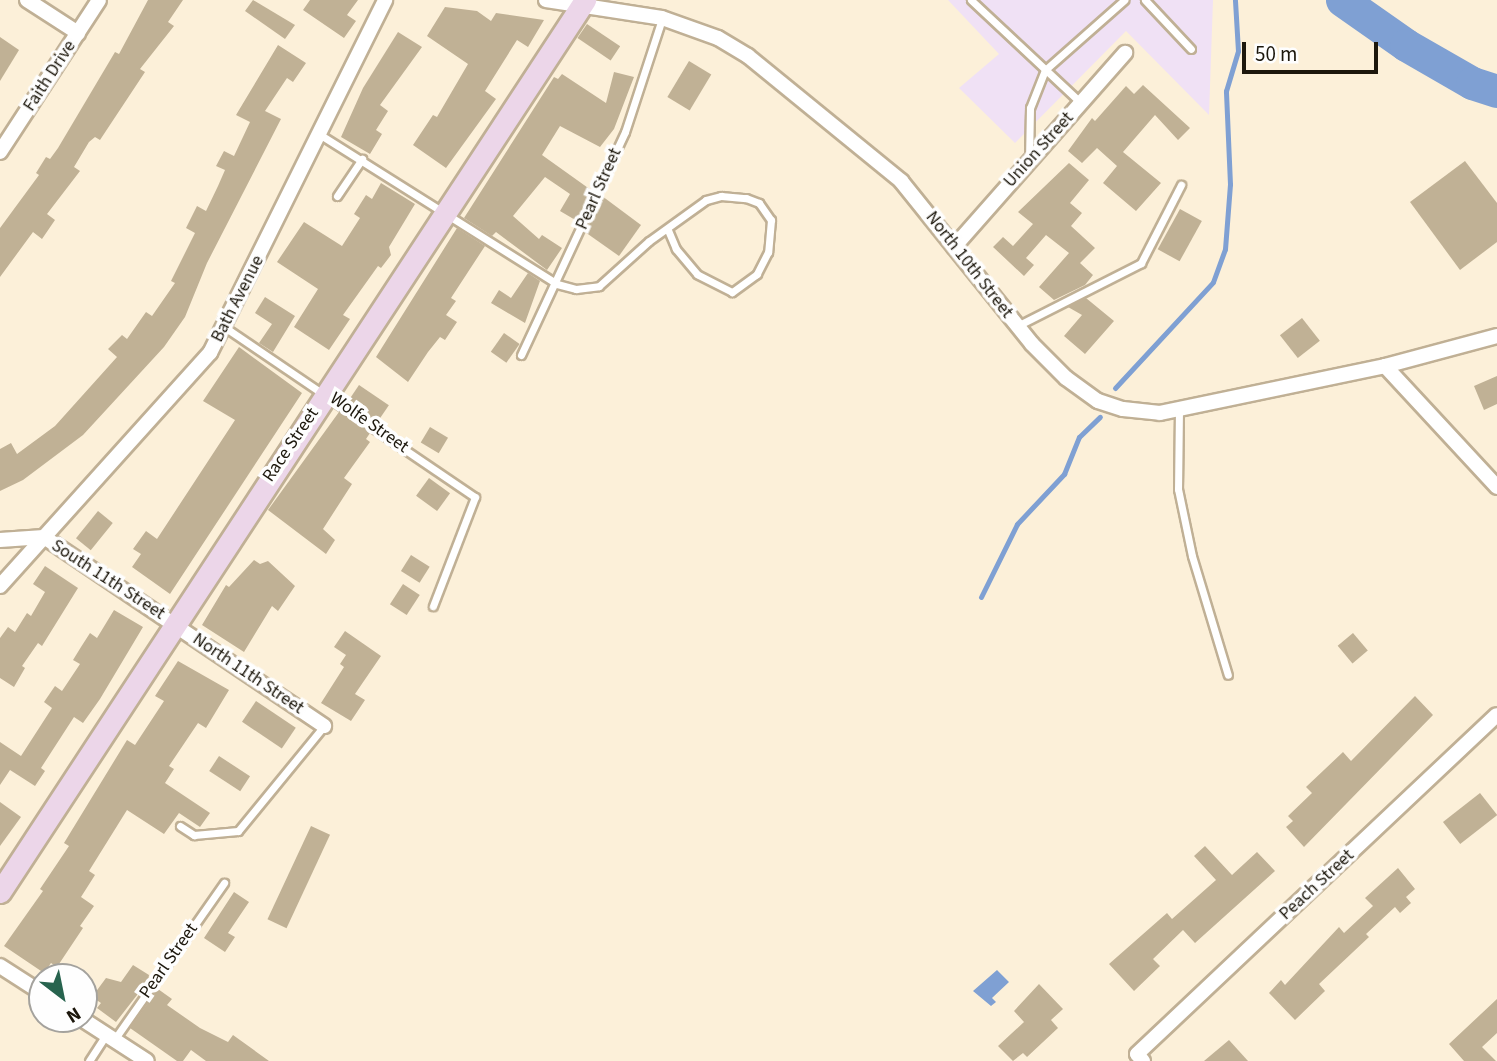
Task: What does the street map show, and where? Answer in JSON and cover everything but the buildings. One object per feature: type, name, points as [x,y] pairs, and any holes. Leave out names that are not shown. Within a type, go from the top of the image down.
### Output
[{"type":"main road","name":"Race Street","points":[[0,892],[173,622],[327,393],[444,210],[583,2]]},
{"type":"street","points":[[27,0],[78,33]]},
{"type":"street","name":"Faith Drive","points":[[0,152],[99,0]]},
{"type":"street","name":"Bath Avenue","points":[[0,586],[197,369],[226,328],[385,0]]},
{"type":"street","name":"North 10th Street","points":[[546,0],[583,2],[662,18],[718,38],[748,56],[901,181],[1017,326],[1066,378],[1098,401],[1149,413],[1179,409],[1385,366],[1497,336]]},
{"type":"street","name":"Union Street","points":[[954,247],[1125,54]]},
{"type":"street","points":[[1385,366],[1497,488]]},
{"type":"street","points":[[0,540],[44,537]]},
{"type":"street","name":"South 11th Street","points":[[44,537],[173,622]]},
{"type":"street","name":"North 11th Street","points":[[173,622],[324,726]]},
{"type":"street","name":"Peach Street","points":[[1140,1058],[1497,715]]},
{"type":"street","points":[[0,965],[28,984]]},
{"type":"street","points":[[98,1029],[147,1061]]},
{"type":"lane","points":[[971,0],[1081,103]]},
{"type":"lane","points":[[1030,161],[1030,107],[1045,70],[1124,0]]},
{"type":"lane","points":[[1145,0],[1191,50]]},
{"type":"lane","name":"Pearl Street","points":[[521,355],[557,284],[625,132],[662,18]]},
{"type":"lane","points":[[318,134],[444,210],[557,284],[586,290],[599,286],[649,241],[668,230],[706,200],[721,196],[760,203],[771,220],[768,252],[757,274],[744,288],[732,292],[697,274],[676,250],[668,230]]},
{"type":"lane","points":[[337,196],[362,159]]},
{"type":"lane","points":[[1017,326],[1141,262],[1181,185]]},
{"type":"lane","name":"Wolfe Street","points":[[226,328],[327,393],[475,497],[433,606]]},
{"type":"lane","points":[[1179,409],[1178,489],[1192,556],[1228,675]]},
{"type":"lane","points":[[180,826],[194,835],[238,831],[324,726]]},
{"type":"lane","name":"Pearl Street","points":[[89,1061],[110,1037],[224,883]]},
{"type":"shaded area","points":[[948,0],[1213,0],[1209,115],[1126,31],[1015,143],[959,88],[999,54]]},
{"type":"water","points":[[997,970],[1009,982],[992,998],[996,1002],[991,1006],[973,991]]},
{"type":"waterway","points":[[1115,388],[1213,282],[1225,249],[1230,184],[1226,91],[1238,51],[1235,0]]},
{"type":"waterway","points":[[1342,0],[1406,45],[1472,83],[1497,91]]},
{"type":"waterway","points":[[981,597],[1017,524],[1064,474],[1079,437],[1100,417]]}]
